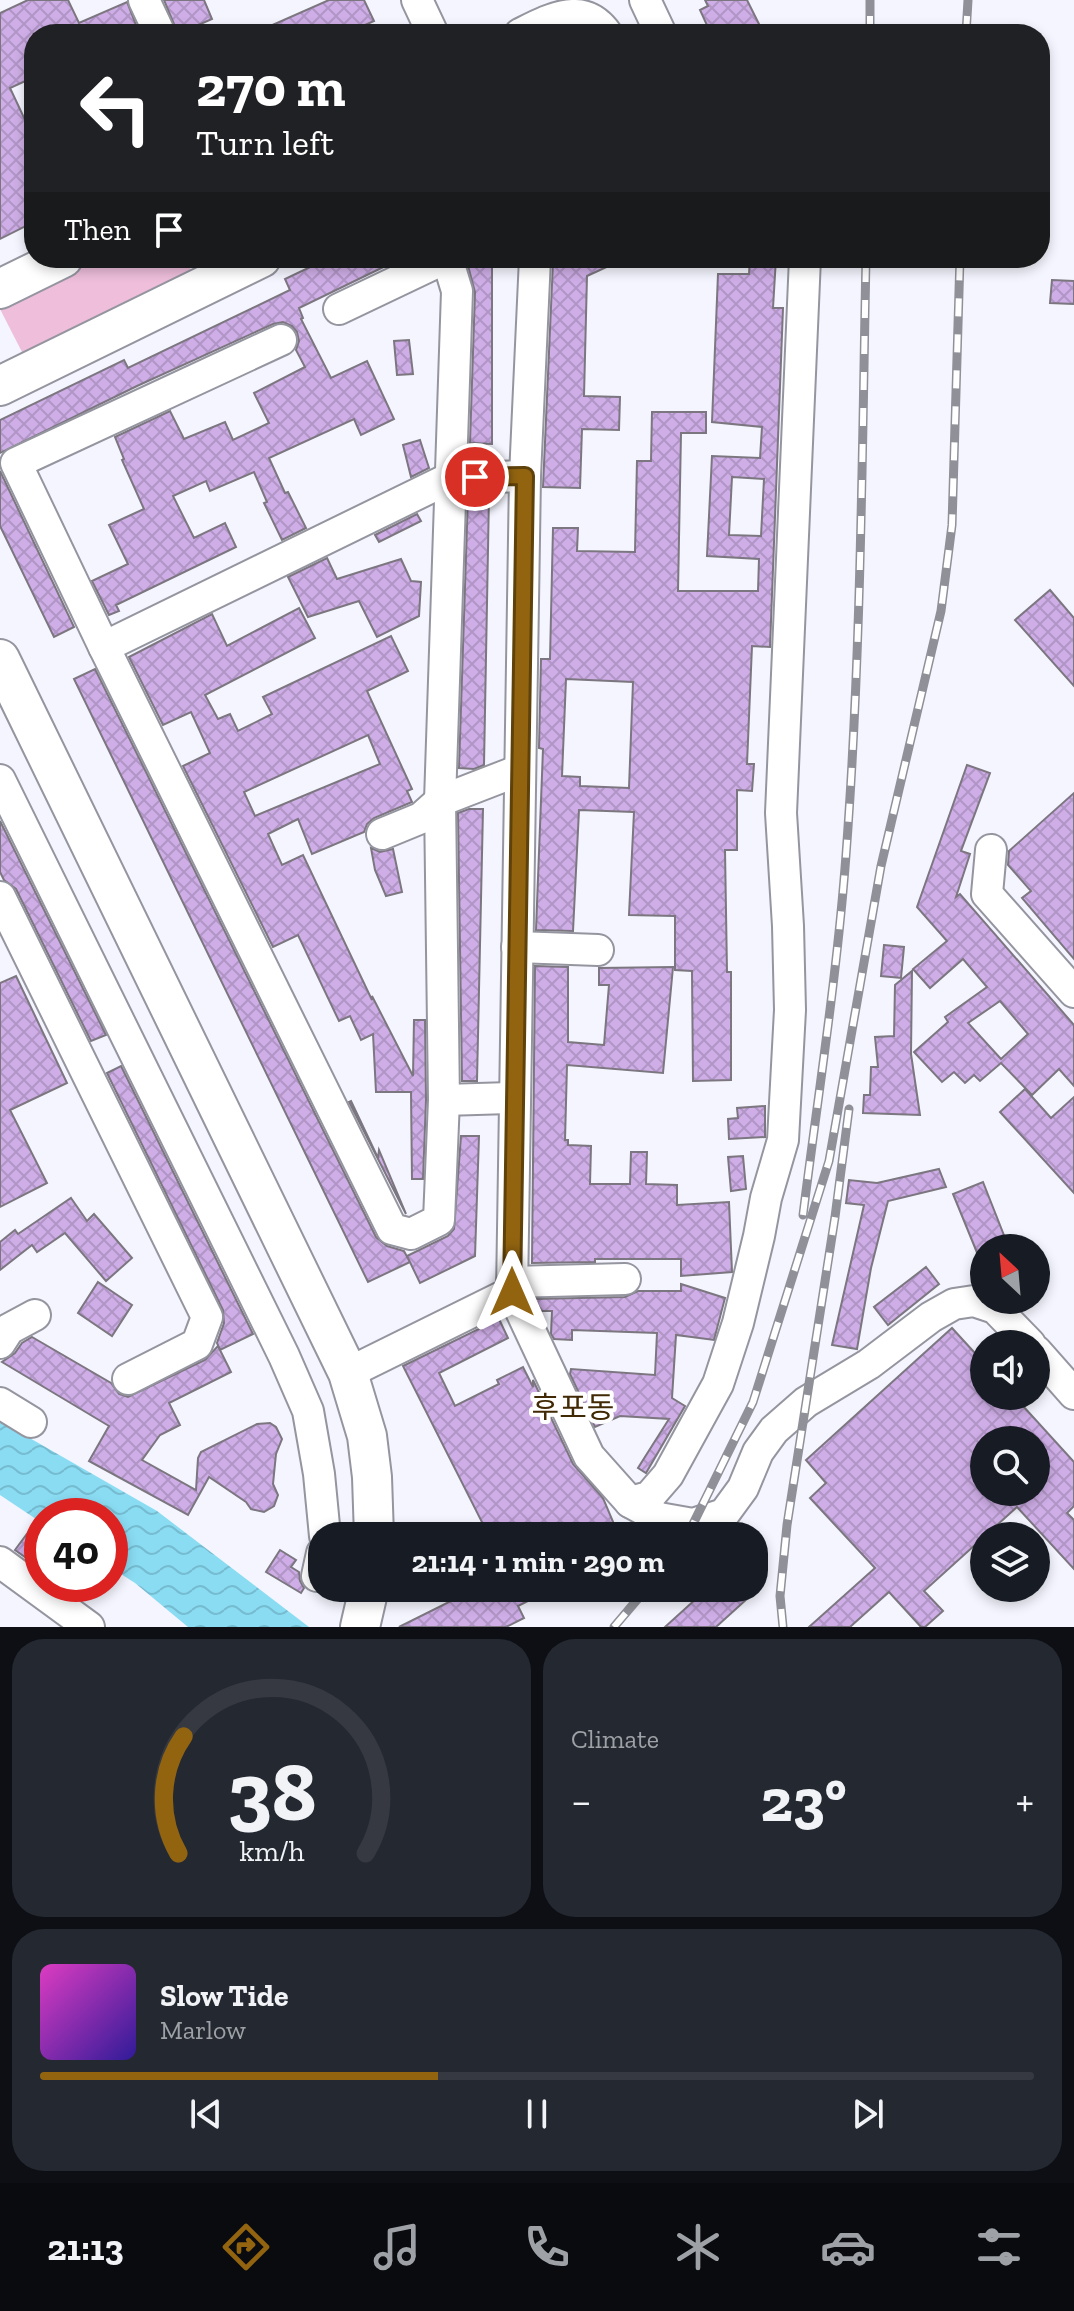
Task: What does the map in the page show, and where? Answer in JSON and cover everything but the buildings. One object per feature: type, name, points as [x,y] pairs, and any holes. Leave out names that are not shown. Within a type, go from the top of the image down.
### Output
[{"type":"main road","points":[[0,289],[43,268]]},
{"type":"main road","points":[[0,386],[241,268]]},
{"type":"main road","points":[[0,659],[348,1373],[367,1436],[374,1522]]},
{"type":"main road","points":[[360,1627],[366,1602]]},
{"type":"street","points":[[144,0],[155,24]]},
{"type":"street","points":[[417,0],[428,24]]},
{"type":"street","points":[[645,0],[656,24]]},
{"type":"street","points":[[540,24],[574,14],[598,24]]},
{"type":"street","points":[[339,309],[425,268]]},
{"type":"street","points":[[281,340],[16,463],[392,1229],[411,1234],[439,1220],[444,1100],[440,801],[457,291],[449,268]]},
{"type":"street","points":[[535,268],[525,476],[512,1287],[589,1456],[630,1502],[659,1518],[693,1524],[724,1514],[743,1488],[758,1452],[774,1430],[806,1402],[869,1364],[931,1317],[954,1304],[974,1301],[995,1308],[1016,1330]]},
{"type":"street","points":[[630,1502],[649,1497],[668,1475],[718,1384],[738,1323],[766,1198],[783,1140],[790,1010],[781,813],[805,268]]},
{"type":"street","points":[[104,647],[450,478],[525,476]]},
{"type":"street","points":[[382,834],[421,818],[440,801],[520,770]]},
{"type":"street","points":[[0,780],[284,1356],[308,1411],[324,1522]]},
{"type":"street","points":[[991,850],[987,894],[1074,992]]},
{"type":"street","points":[[0,897],[207,1317],[197,1344],[128,1379]]},
{"type":"street","points":[[517,947],[598,950]]},
{"type":"street","points":[[444,1100],[514,1098]]},
{"type":"street","points":[[348,1373],[512,1287],[625,1279]]},
{"type":"street","points":[[0,1343],[9,1329],[35,1315]]},
{"type":"street","points":[[1050,1367],[1074,1394]]},
{"type":"street","points":[[0,1403],[31,1422]]},
{"type":"street","points":[[0,1562],[89,1627]]},
{"type":"shaded area","points":[[73,268],[191,270],[24,354],[0,309],[0,303]]},
{"type":"water","points":[[0,1421],[157,1511],[309,1627],[188,1627],[128,1579],[128,1498],[24,1498],[24,1511],[0,1495]]},
{"type":"railway","points":[[870,0],[870,24]]},
{"type":"railway","points":[[967,24],[968,0]]},
{"type":"railway","points":[[803,1215],[838,945],[851,781],[860,557],[866,268]]},
{"type":"railway","points":[[694,1522],[753,1402],[829,1161],[881,866],[941,611],[952,525],[960,268]]},
{"type":"railway","points":[[783,1627],[780,1596],[787,1525],[849,1109]]},
{"type":"railway","points":[[614,1627],[635,1602]]},
{"type":"district","name":"후포동","points":[[573,1408]]},
{"type":"route","points":[[475,477],[525,476],[512,1292]]}]
